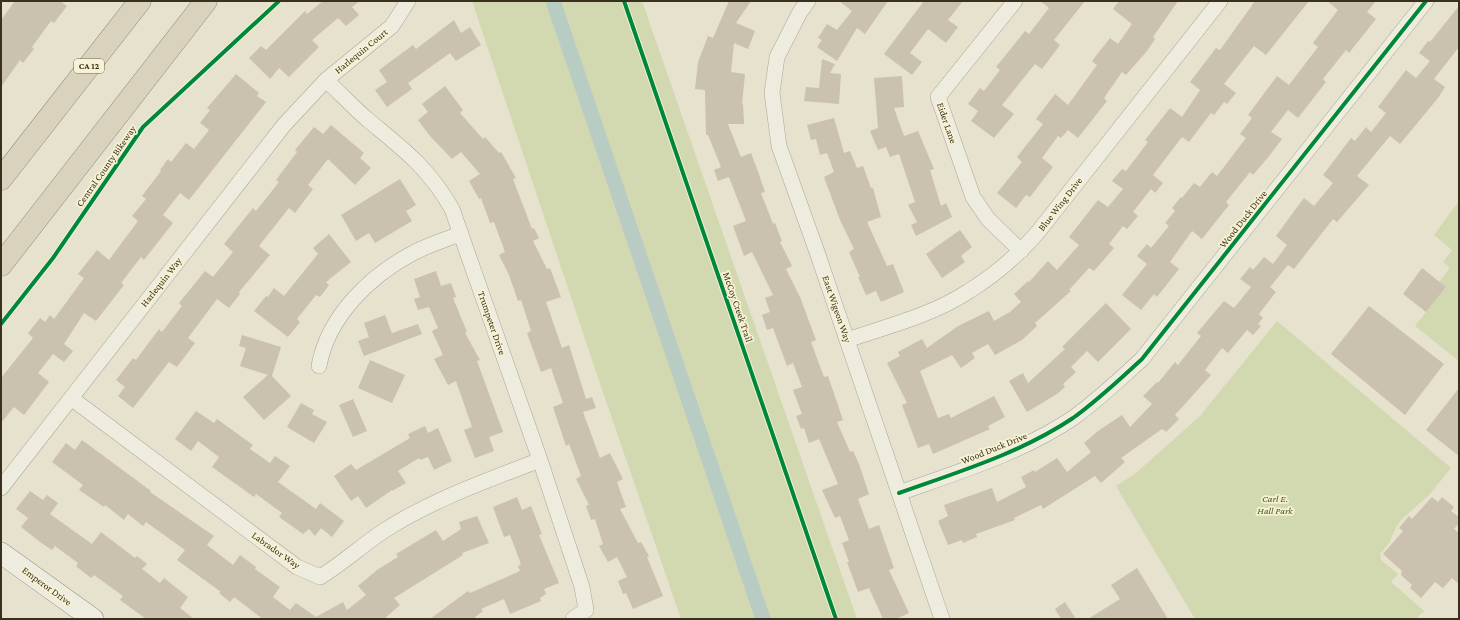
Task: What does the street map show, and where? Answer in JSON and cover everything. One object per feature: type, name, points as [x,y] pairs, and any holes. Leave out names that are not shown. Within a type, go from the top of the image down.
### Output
[{"type":"highway","name":"CA 12","points":[[1,179],[140,1]]},
{"type":"highway","points":[[1,265],[206,1]]},
{"type":"street","name":"Harlequin Court","points":[[326,80],[392,26],[408,1]]},
{"type":"street","name":"East Wigeon Way","points":[[808,1],[800,12],[777,57],[772,93],[780,146],[848,340],[942,619]]},
{"type":"street","name":"Eider Lane","points":[[1015,1],[938,96],[973,197],[988,219],[1021,251]]},
{"type":"street","name":"Blue Wing Drive","points":[[848,340],[939,307],[968,292],[994,274],[1021,251],[1043,226],[1220,1]]},
{"type":"street","name":"Wood Duck Drive","points":[[899,493],[1014,450],[1040,437],[1072,418],[1102,396],[1142,359],[1426,1]]},
{"type":"street","name":"Trumpeter Drive","points":[[326,80],[367,119],[422,166],[446,198],[461,233],[540,460],[582,587],[586,610],[573,619]]},
{"type":"street","name":"Harlequin Way","points":[[1,488],[284,124],[326,80]]},
{"type":"street","points":[[319,366],[322,350],[333,326],[359,294],[386,269],[415,252],[461,233]]},
{"type":"street","name":"Labrador Way","points":[[71,398],[296,567],[320,577],[338,567],[382,532],[432,504],[540,460]]},
{"type":"street","name":"Emperor Drive","points":[[1,553],[94,619]]},
{"type":"green space","points":[[472,1],[642,1],[857,619],[681,619],[594,366]]},
{"type":"green space","points":[[1459,201],[1459,361],[1415,326],[1446,287],[1439,282],[1450,268],[1443,262],[1452,250],[1434,235]]},
{"type":"green space","name":"Carl E. Hall Park","points":[[1277,321],[1451,468],[1429,495],[1401,520],[1389,543],[1380,554],[1381,560],[1398,574],[1391,582],[1424,611],[1416,619],[1195,619],[1116,486],[1136,473],[1200,416]]},
{"type":"building","points":[[15,1],[60,1],[67,6],[54,23],[51,21],[32,47],[34,49],[23,63],[20,60],[1,87],[1,20]]},
{"type":"building","points":[[323,1],[360,1],[352,7],[359,15],[346,26],[338,18],[312,40],[319,47],[289,77],[279,68],[270,79],[249,58],[261,46],[266,50],[305,11],[307,14]]},
{"type":"building","points":[[729,1],[751,1],[736,23],[755,31],[748,49],[734,43],[731,72],[745,74],[742,104],[744,124],[728,124],[741,157],[751,153],[765,192],[761,193],[773,224],[775,223],[782,241],[780,242],[792,266],[786,269],[800,297],[816,340],[811,342],[824,377],[828,376],[843,420],[837,422],[850,452],[853,451],[859,464],[869,494],[858,499],[869,529],[879,525],[894,568],[889,570],[909,613],[896,619],[883,619],[869,588],[858,592],[842,543],[849,540],[840,516],[835,518],[822,490],[838,484],[819,439],[809,443],[804,428],[801,429],[796,416],[802,414],[793,390],[802,387],[793,363],[787,366],[773,328],[767,330],[762,315],[770,312],[765,298],[773,295],[752,252],[744,256],[733,226],[746,221],[729,177],[718,181],[714,170],[721,167],[708,135],[706,135],[705,90],[695,89],[698,62],[708,36],[713,38]]},
{"type":"building","points":[[839,1],[888,1],[865,34],[857,28],[837,61],[817,47],[822,40],[818,38],[827,24],[837,30],[852,11]]},
{"type":"building","points":[[924,1],[963,1],[948,20],[958,27],[946,43],[928,29],[910,53],[922,62],[912,75],[884,54]]},
{"type":"building","points":[[1040,1],[1085,1],[1054,40],[1060,45],[1042,69],[1035,64],[1002,105],[1014,114],[994,138],[971,121],[978,111],[968,104],[980,88],[984,91],[1000,70],[996,67],[1025,31],[1029,34],[1049,8]]},
{"type":"building","points":[[1119,1],[1178,1],[1153,37],[1155,39],[1147,51],[1126,75],[1122,72],[1104,98],[1107,101],[1078,138],[1068,130],[1061,138],[1058,136],[1042,158],[1053,167],[1030,197],[1026,195],[1016,208],[997,193],[1022,162],[1017,157],[1043,124],[1036,119],[1055,94],[1068,105],[1097,65],[1092,61],[1110,38],[1118,44],[1132,24],[1113,9]]},
{"type":"building","points":[[1255,1],[1309,1],[1266,55],[1254,46],[1224,84],[1236,93],[1227,104],[1224,102],[1214,115],[1211,113],[1189,142],[1182,137],[1153,175],[1163,183],[1155,193],[1151,189],[1133,212],[1138,216],[1127,229],[1123,226],[1109,244],[1114,248],[1094,271],[1089,268],[1069,290],[1071,291],[1035,323],[1037,326],[1022,340],[995,355],[988,344],[972,353],[975,358],[961,368],[952,355],[920,371],[938,418],[949,414],[951,418],[994,396],[1005,417],[988,426],[990,429],[933,454],[929,444],[918,448],[902,405],[907,403],[887,363],[900,356],[898,352],[922,339],[927,348],[958,326],[989,311],[994,321],[1010,312],[1021,302],[1014,294],[1028,281],[1029,282],[1048,261],[1057,270],[1079,245],[1069,237],[1098,200],[1108,207],[1123,189],[1112,181],[1122,169],[1126,171],[1148,142],[1145,140],[1170,108],[1182,117],[1200,90],[1190,82],[1216,48],[1220,50]]},
{"type":"building","points":[[1327,1],[1376,1],[1367,12],[1376,19],[1349,53],[1346,50],[1323,79],[1326,82],[1298,118],[1288,110],[1271,132],[1282,139],[1253,175],[1250,172],[1226,202],[1229,205],[1202,239],[1192,231],[1170,262],[1179,269],[1157,297],[1154,294],[1141,310],[1122,295],[1147,264],[1137,256],[1147,244],[1151,248],[1169,226],[1165,223],[1175,211],[1172,208],[1194,183],[1200,187],[1212,172],[1217,176],[1246,138],[1240,134],[1252,118],[1248,115],[1277,76],[1289,85],[1318,47],[1313,43],[1338,10]]},
{"type":"building","points":[[1459,6],[1459,47],[1434,79],[1445,87],[1438,98],[1400,144],[1390,136],[1357,176],[1369,185],[1337,222],[1333,219],[1294,269],[1288,265],[1270,287],[1276,292],[1259,314],[1263,318],[1258,324],[1261,326],[1253,335],[1247,330],[1228,353],[1222,348],[1205,370],[1211,375],[1175,415],[1179,419],[1166,432],[1162,429],[1121,458],[1125,462],[1101,483],[1095,476],[1043,509],[1041,505],[1014,518],[1015,520],[976,534],[977,537],[963,543],[962,540],[948,545],[938,521],[948,516],[944,505],[992,488],[997,502],[1026,487],[1021,477],[1034,470],[1035,472],[1057,458],[1067,472],[1091,452],[1084,443],[1098,431],[1122,415],[1130,427],[1152,404],[1143,396],[1157,382],[1158,383],[1175,362],[1178,365],[1201,336],[1197,333],[1224,301],[1234,308],[1251,287],[1240,279],[1250,267],[1253,270],[1264,257],[1273,264],[1287,245],[1276,236],[1304,198],[1314,206],[1333,183],[1323,175],[1351,138],[1355,141],[1366,127],[1371,132],[1386,113],[1378,107],[1406,70],[1416,78],[1430,61],[1419,53],[1428,41],[1430,42]]},
{"type":"building","points":[[454,20],[461,33],[470,27],[481,45],[456,61],[450,53],[408,83],[412,89],[387,107],[375,90],[387,82],[379,70],[413,45],[416,49]]},
{"type":"building","points":[[822,59],[835,64],[830,73],[841,74],[839,104],[804,101],[806,87],[819,88]]},
{"type":"building","points":[[236,74],[259,93],[257,96],[266,102],[189,200],[180,193],[163,215],[173,223],[144,260],[141,257],[121,283],[124,285],[96,321],[84,313],[64,344],[73,351],[64,362],[53,354],[38,373],[49,382],[24,415],[14,407],[1,423],[1,378],[33,338],[28,333],[40,318],[45,322],[50,315],[54,319],[84,278],[78,274],[97,250],[109,260],[138,221],[132,216],[146,199],[142,196],[168,159],[171,162],[186,143],[194,149],[209,130],[200,123],[210,110],[207,108]]},
{"type":"building","points":[[902,76],[904,107],[894,108],[904,136],[918,131],[934,169],[930,170],[941,206],[946,203],[952,217],[916,236],[911,225],[917,222],[908,205],[915,202],[899,154],[890,157],[886,147],[878,150],[870,131],[878,128],[874,78]]},
{"type":"building","points":[[445,86],[463,110],[460,113],[483,139],[485,137],[499,153],[501,152],[516,178],[513,179],[532,229],[534,228],[539,238],[533,241],[547,269],[550,268],[561,297],[546,302],[562,348],[569,345],[586,399],[592,397],[596,408],[583,412],[600,458],[610,453],[623,479],[617,482],[626,507],[620,509],[638,543],[641,542],[649,556],[647,557],[663,596],[633,609],[626,593],[623,594],[618,581],[627,577],[617,557],[608,562],[599,546],[603,544],[595,519],[591,520],[586,506],[589,505],[576,479],[581,476],[569,444],[566,446],[553,407],[563,403],[551,368],[541,372],[527,333],[531,331],[521,300],[518,301],[509,275],[499,255],[505,252],[494,222],[490,223],[481,198],[479,199],[469,181],[480,174],[461,152],[452,159],[430,136],[418,120],[428,112],[422,104]]},
{"type":"building","points":[[834,118],[844,153],[850,151],[857,168],[863,166],[871,188],[873,188],[881,217],[867,222],[887,266],[893,264],[904,292],[881,302],[876,291],[866,295],[858,277],[860,277],[849,252],[854,249],[840,220],[824,177],[834,172],[827,153],[820,155],[816,139],[811,140],[807,125]]},
{"type":"building","points":[[331,125],[364,153],[360,158],[371,168],[355,185],[328,159],[308,185],[313,189],[295,213],[289,208],[259,246],[270,255],[239,292],[240,294],[229,308],[217,299],[188,338],[195,343],[177,367],[169,362],[133,408],[118,396],[125,387],[116,380],[133,358],[136,360],[159,329],[162,332],[182,306],[179,303],[205,271],[213,277],[233,252],[224,244],[253,208],[256,211],[279,182],[276,180],[297,152],[295,150],[314,127],[323,134]]},
{"type":"building","points":[[400,179],[416,205],[406,211],[412,221],[375,243],[369,233],[356,241],[341,215]]},
{"type":"building","points":[[960,230],[972,247],[961,256],[965,262],[942,278],[926,254]]},
{"type":"building","points":[[329,234],[351,262],[326,282],[329,285],[320,297],[316,295],[297,319],[300,322],[288,337],[254,311],[266,296],[268,297],[274,288],[284,296],[318,254],[313,248]]},
{"type":"building","points":[[1422,268],[1446,287],[1426,312],[1403,294]]},
{"type":"building","points":[[436,271],[441,286],[451,283],[456,297],[453,298],[467,332],[465,333],[480,360],[477,361],[503,432],[489,437],[494,451],[475,458],[464,430],[472,427],[456,381],[448,385],[434,359],[443,355],[432,331],[438,328],[429,307],[418,310],[414,299],[420,297],[414,279]]},
{"type":"building","points":[[1106,303],[1131,329],[1098,362],[1087,351],[1071,367],[1076,372],[1063,384],[1065,387],[1057,394],[1027,412],[1009,381],[1023,373],[1028,383],[1065,349],[1062,347]]},
{"type":"building","points":[[1369,306],[1444,364],[1405,415],[1331,354]]},
{"type":"building","points":[[385,315],[392,333],[418,324],[422,334],[364,356],[358,341],[369,337],[364,323]]},
{"type":"building","points":[[242,335],[281,347],[272,376],[291,396],[264,420],[243,397],[268,375],[240,366],[246,348],[239,346]]},
{"type":"building","points":[[370,360],[405,375],[392,403],[358,388]]},
{"type":"building","points":[[1459,388],[1459,456],[1426,430]]},
{"type":"building","points":[[353,399],[367,431],[353,437],[339,405]]},
{"type":"building","points":[[301,403],[314,410],[312,414],[327,422],[314,443],[287,427]]},
{"type":"building","points":[[196,411],[214,423],[217,419],[253,445],[250,449],[270,463],[275,456],[290,466],[278,482],[316,509],[320,503],[344,521],[332,537],[321,528],[315,536],[309,529],[303,534],[279,517],[282,513],[256,494],[254,497],[212,467],[219,457],[198,441],[191,451],[175,439]]},
{"type":"building","points":[[425,426],[428,433],[438,428],[452,461],[434,470],[428,457],[420,460],[419,458],[398,471],[406,483],[392,490],[366,508],[358,496],[351,501],[334,476],[351,464],[356,470],[410,438],[408,434]]},
{"type":"building","points":[[82,440],[151,491],[150,492],[214,536],[207,545],[233,565],[240,555],[256,567],[255,569],[280,587],[273,597],[290,610],[296,603],[316,617],[343,602],[347,610],[366,595],[358,586],[377,570],[398,557],[396,554],[436,530],[443,541],[461,529],[459,522],[477,516],[489,543],[462,553],[463,555],[394,598],[400,605],[384,619],[263,619],[234,597],[230,602],[219,593],[221,592],[177,560],[185,550],[146,522],[143,526],[128,514],[124,520],[105,505],[104,507],[79,490],[83,485],[52,462],[66,443],[75,450]]},
{"type":"building","points":[[30,491],[43,500],[47,495],[58,503],[50,514],[92,544],[101,532],[135,558],[137,556],[147,564],[142,569],[160,583],[164,578],[188,597],[180,608],[194,619],[146,619],[120,600],[123,596],[94,575],[91,578],[76,566],[78,563],[55,546],[52,550],[40,542],[21,527],[28,518],[16,509]]},
{"type":"building","points":[[517,497],[522,510],[531,506],[542,534],[539,535],[559,583],[544,589],[546,594],[540,598],[541,601],[510,614],[504,599],[481,609],[483,611],[473,619],[430,619],[468,591],[470,593],[520,571],[518,566],[521,564],[510,535],[504,537],[493,507]]},
{"type":"building","points":[[1432,497],[1438,502],[1442,497],[1454,507],[1451,511],[1459,517],[1459,523],[1454,529],[1459,533],[1459,584],[1452,578],[1443,588],[1435,582],[1421,598],[1410,588],[1412,585],[1401,575],[1402,571],[1383,554],[1403,531],[1399,528],[1409,516],[1412,519]]},
{"type":"building","points":[[1137,568],[1168,619],[1088,619],[1120,599],[1111,585]]},
{"type":"building","points":[[1065,602],[1076,619],[1061,619],[1055,609]]},
{"type":"waterway","points":[[553,1],[763,619]]},
{"type":"cycle path","name":"Central County Bikeway","points":[[1,324],[53,258],[143,127],[279,1]]},
{"type":"cycle path","name":"McCoy Creek Trail","points":[[624,1],[836,619]]},
{"type":"cycle path","points":[[899,493],[989,461],[1032,442],[1073,418],[1109,389],[1142,359],[1426,1]]}]
